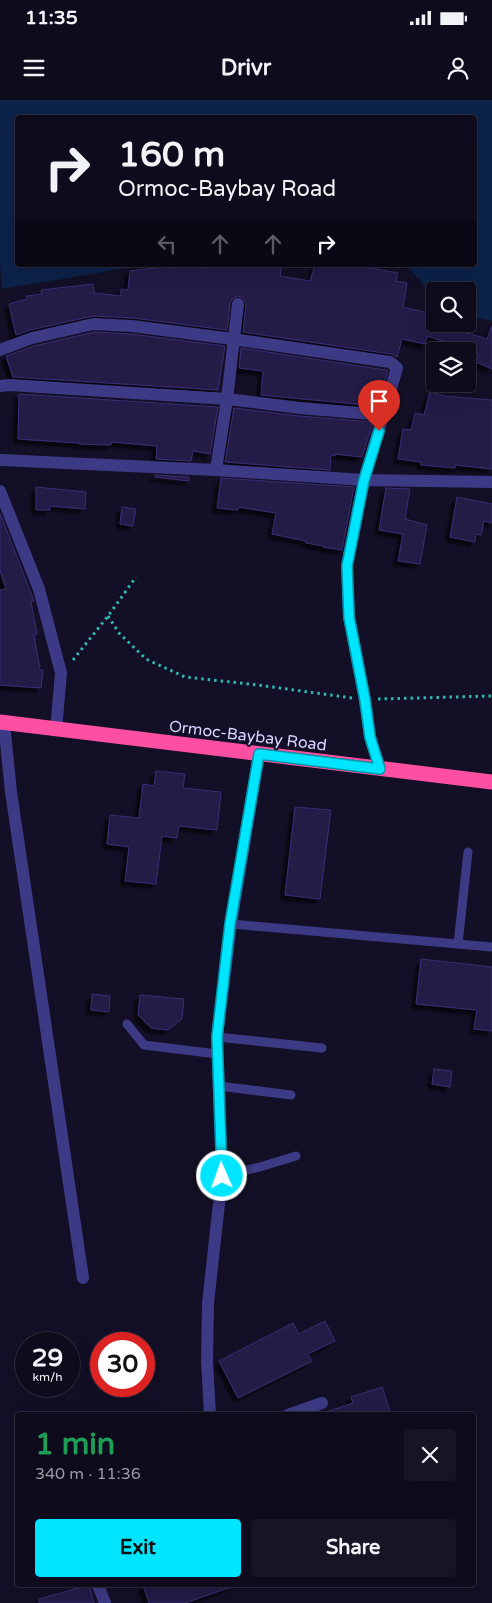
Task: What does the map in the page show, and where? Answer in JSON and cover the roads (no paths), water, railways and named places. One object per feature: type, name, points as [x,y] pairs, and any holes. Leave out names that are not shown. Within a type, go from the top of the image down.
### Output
[{"type":"highway","name":"Ormoc-Baybay Road","points":[[2,723],[492,782]]},
{"type":"street","points":[[216,470],[227,399],[238,304]]},
{"type":"street","points":[[0,350],[32,338],[93,324],[132,326],[233,339],[390,362],[397,368],[364,480],[347,566],[349,617],[370,737],[380,769]]},
{"type":"street","points":[[0,386],[10,385],[227,399],[300,408],[384,415]]},
{"type":"street","points":[[0,460],[216,470],[364,480],[492,482]]},
{"type":"street","points":[[0,490],[39,589],[61,674],[56,730]]},
{"type":"street","points":[[2,723],[12,802],[83,1278]]},
{"type":"street","points":[[210,1412],[207,1362],[208,1303],[222,1176],[217,1037],[230,924],[259,754]]},
{"type":"street","points":[[296,1412],[322,1402]]},
{"type":"street","points":[[99,1587],[104,1603]]},
{"type":"lane","points":[[458,944],[468,852]]},
{"type":"lane","points":[[230,924],[492,947]]},
{"type":"lane","points":[[127,1024],[144,1045],[217,1054]]},
{"type":"lane","points":[[217,1037],[322,1048]]},
{"type":"lane","points":[[219,1086],[291,1095]]},
{"type":"lane","points":[[222,1176],[296,1156]]},
{"type":"water","points":[[0,100],[492,100],[492,321],[476,318],[476,282],[426,282],[426,287],[408,267],[477,267],[477,115],[15,115],[15,267],[133,267],[2,289],[0,263]]}]
